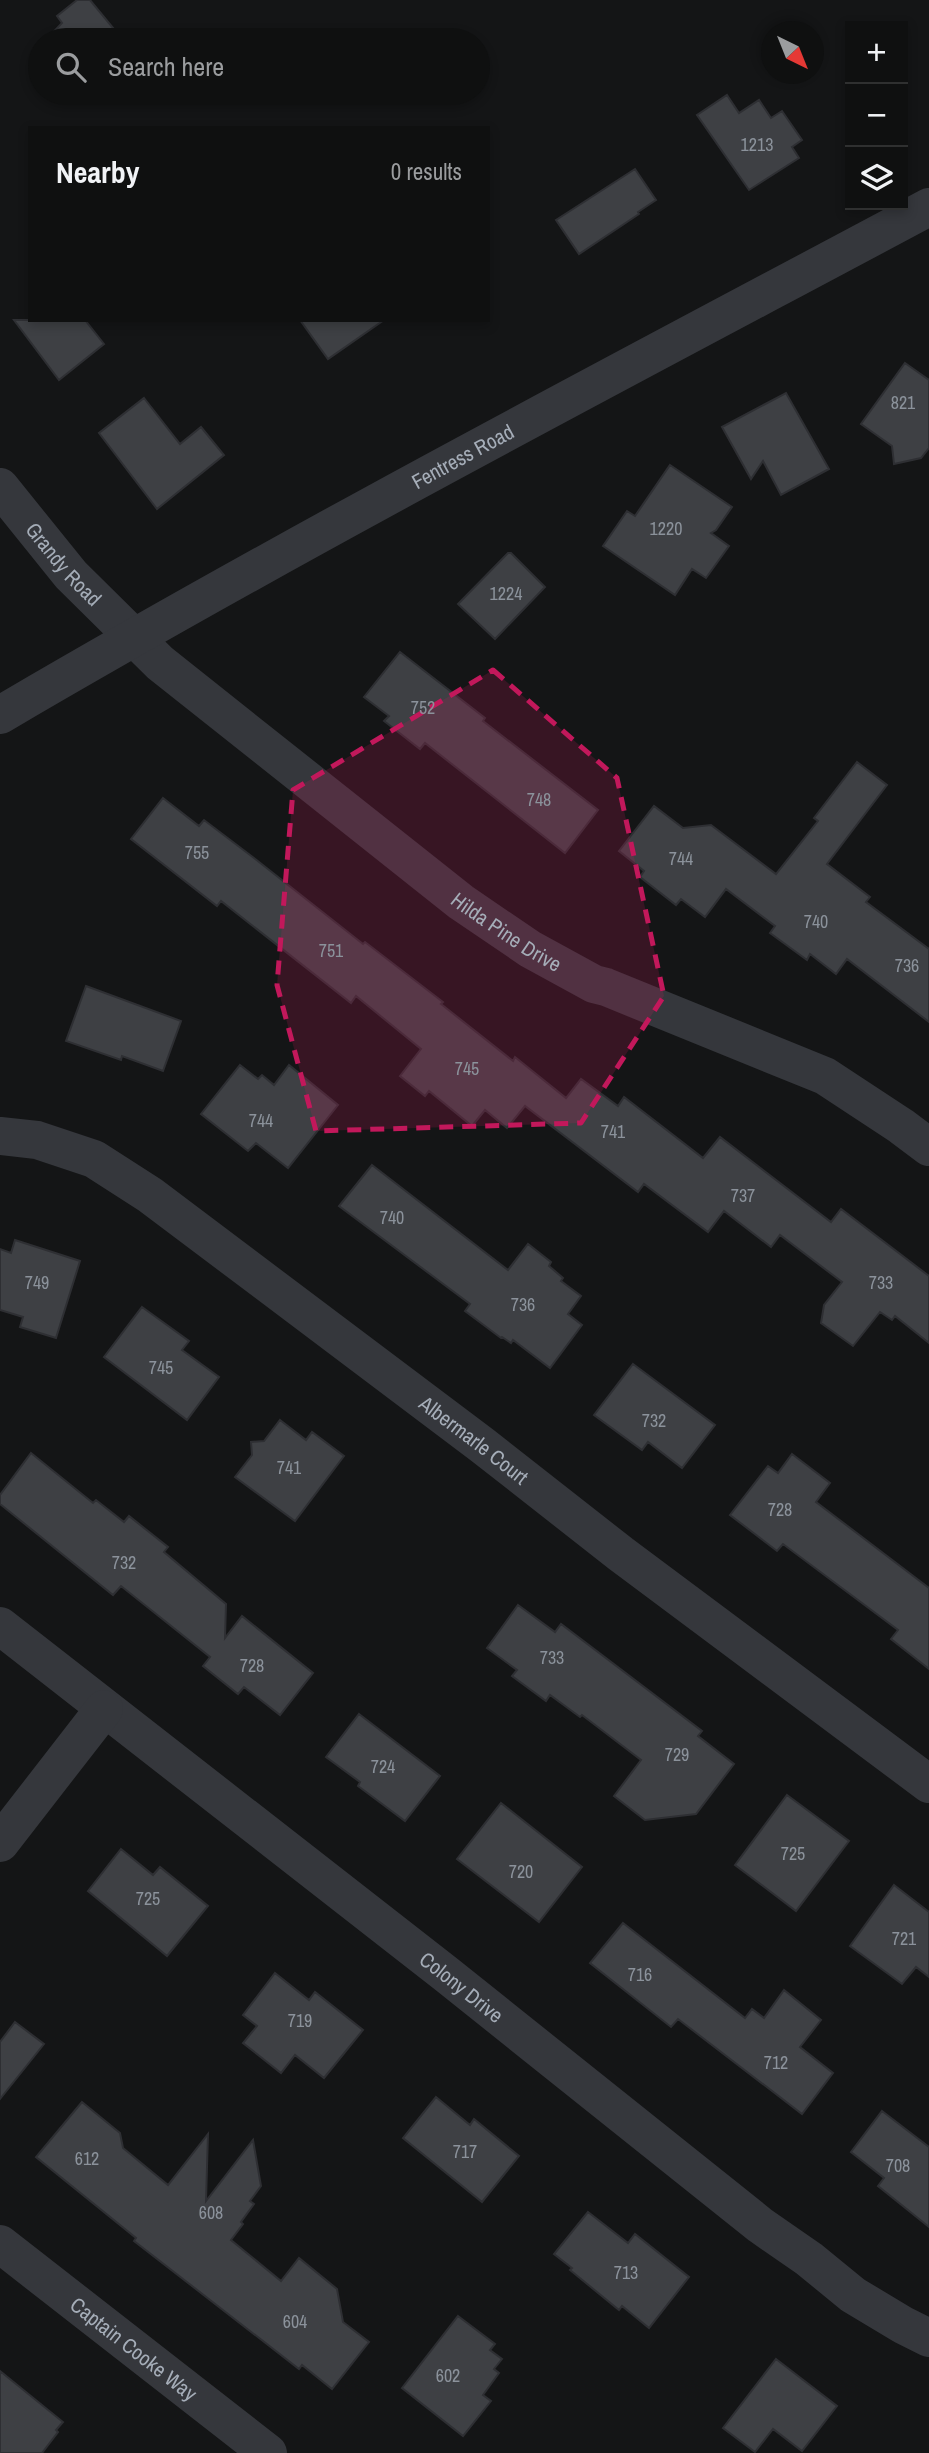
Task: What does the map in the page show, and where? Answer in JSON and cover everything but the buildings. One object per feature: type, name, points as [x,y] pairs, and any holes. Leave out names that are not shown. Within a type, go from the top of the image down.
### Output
[{"type":"street","name":"Fentress Road","points":[[0,715],[132,638],[423,477],[929,207]]},
{"type":"street","name":"Grandy Road","points":[[0,487],[71,575],[132,638]]},
{"type":"street","name":"Hilda Pine Drive","points":[[132,638],[170,672],[461,902],[530,950],[594,984],[825,1076],[929,1147]]},
{"type":"street","name":"Albermarle Court","points":[[0,1136],[37,1140],[94,1160],[150,1195],[482,1445],[621,1554],[929,1784]]},
{"type":"street","name":"Colony Drive","points":[[0,1626],[369,1913],[760,2225],[809,2259],[853,2295],[929,2338]]},
{"type":"street","points":[[0,1843],[104,1709]]},
{"type":"street","name":"Captain Cooke Way","points":[[0,2244],[268,2453]]},
{"type":"highlighted area","points":[[493,670],[617,778],[664,996],[581,1123],[316,1131],[277,985],[293,790]]}]
